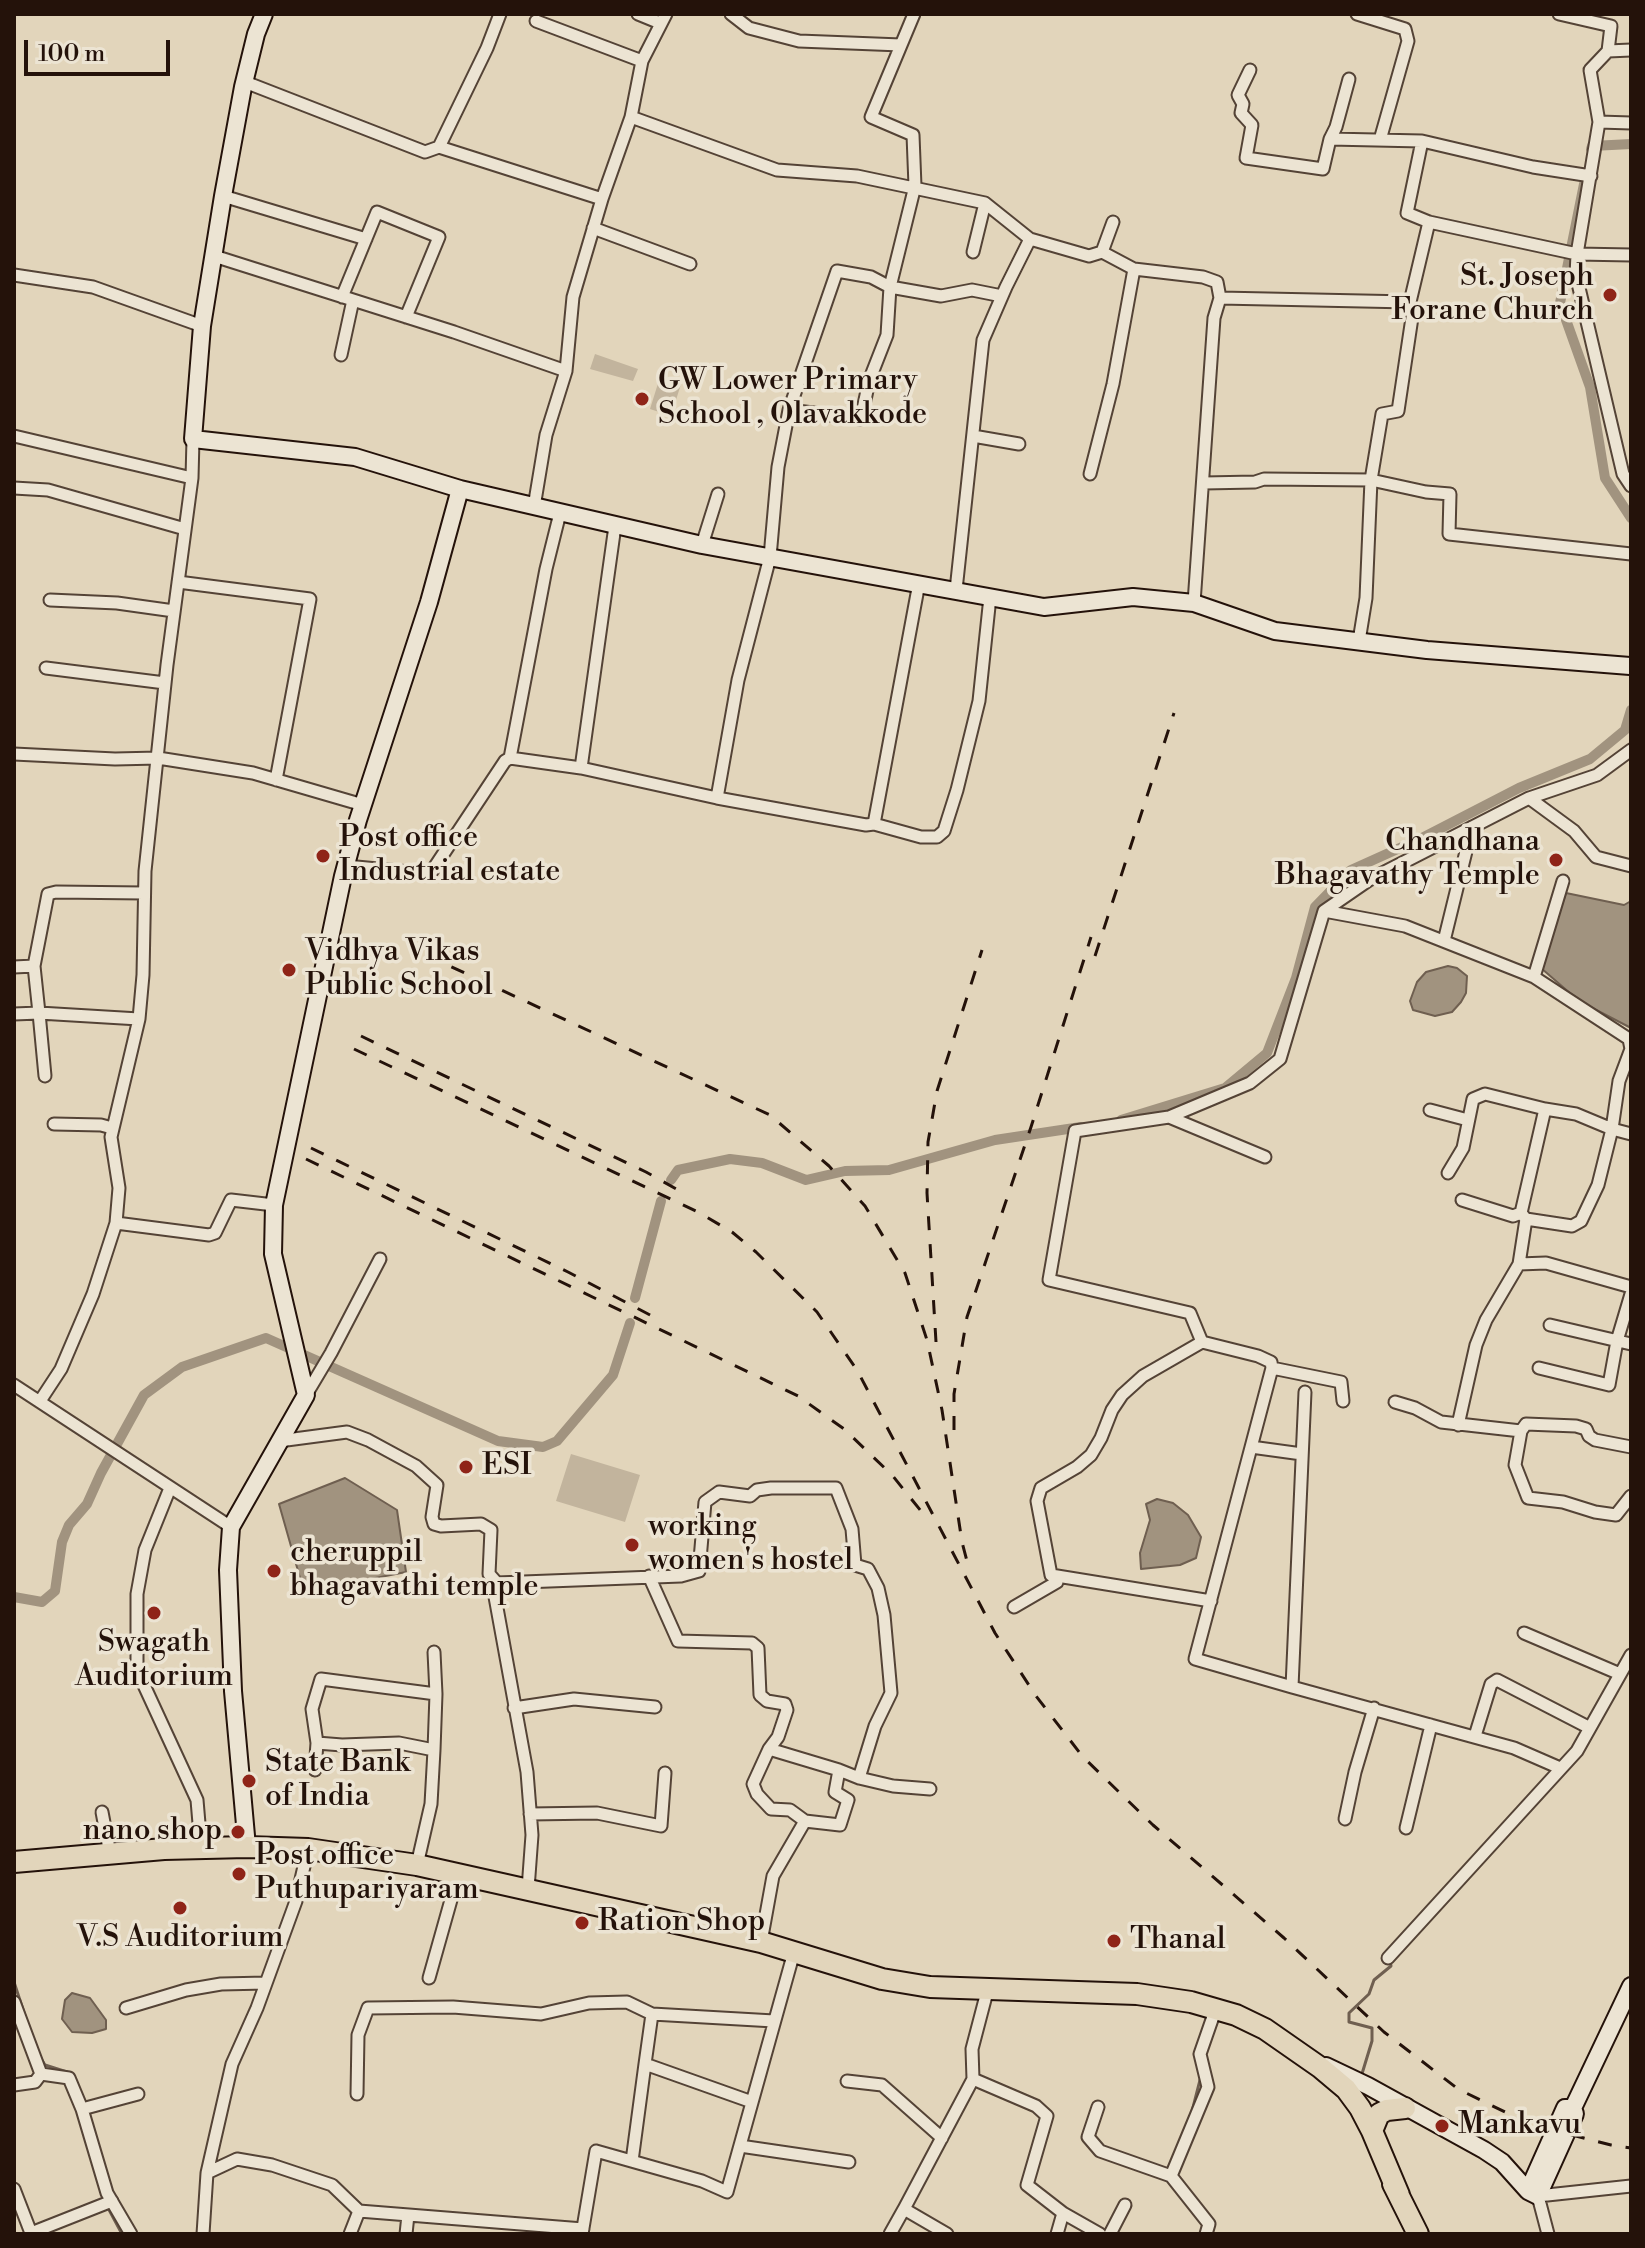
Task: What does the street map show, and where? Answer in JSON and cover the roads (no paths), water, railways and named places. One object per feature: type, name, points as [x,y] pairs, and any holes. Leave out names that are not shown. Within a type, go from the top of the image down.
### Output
[{"type":"highway","points":[[14,1862],[201,1847],[308,1849],[417,1865],[528,1889],[761,1942],[882,1979],[930,1987],[1137,1994],[1216,2008],[1265,2029],[1346,2089],[1372,2131],[1418,2234]]},
{"type":"highway","points":[[1299,2053],[1335,2096],[1399,2195]]},
{"type":"highway","points":[[1372,2131],[1379,2114],[1405,2108]]},
{"type":"street","points":[[40,1401],[61,1369],[88,1307],[116,1223],[119,1188],[111,1137],[139,1019],[144,893],[165,683],[192,478],[202,326],[245,82],[264,14]]},
{"type":"street","points":[[439,147],[500,14]]},
{"type":"street","points":[[534,507],[546,435],[566,371],[573,297],[602,199],[631,117],[642,61],[663,18],[638,14]]},
{"type":"street","points":[[731,14],[749,28],[799,41],[901,45]]},
{"type":"street","points":[[789,410],[861,419],[869,381],[887,335],[890,287],[915,186],[913,135],[871,117],[914,14]]},
{"type":"street","points":[[1357,14],[1405,29],[1408,41],[1380,140]]},
{"type":"street","points":[[1559,14],[1611,26],[1608,51],[1590,70],[1599,123],[1577,254],[1578,291],[1613,422],[1623,474],[1631,486]]},
{"type":"street","points":[[536,21],[642,61]]},
{"type":"street","points":[[1608,51],[1631,50]]},
{"type":"street","points":[[1250,70],[1238,95],[1243,104],[1241,113],[1252,125],[1246,158],[1323,169],[1349,79]]},
{"type":"street","points":[[245,82],[425,152],[439,147],[602,199]]},
{"type":"street","points":[[631,117],[777,170],[857,176],[985,203],[1030,239],[1089,256],[1102,252],[1134,269],[1216,280],[1220,298],[1214,318],[1194,603]]},
{"type":"street","points":[[1599,123],[1631,123]]},
{"type":"street","points":[[1330,139],[1422,141],[1533,167],[1592,172]]},
{"type":"street","points":[[1422,141],[1407,213],[1429,222],[1577,254],[1631,255]]},
{"type":"street","points":[[223,196],[366,239]]},
{"type":"street","points":[[973,252],[985,203]]},
{"type":"street","points":[[341,355],[348,298],[377,212],[439,237],[406,317]]},
{"type":"street","points":[[1102,252],[1113,222]]},
{"type":"street","points":[[1359,641],[1366,598],[1371,480],[1382,414],[1398,411],[1413,311],[1410,302],[1429,222]]},
{"type":"street","points":[[593,228],[690,264]]},
{"type":"street","points":[[956,590],[983,340],[1030,239]]},
{"type":"street","points":[[214,256],[566,371]]},
{"type":"street","points":[[1090,474],[1113,384],[1134,269]]},
{"type":"street","points":[[717,798],[738,680],[770,557],[778,467],[789,410],[835,273],[871,277],[890,287],[941,296],[972,290],[1002,296]]},
{"type":"street","points":[[14,275],[93,287],[202,326]]},
{"type":"street","points":[[1220,298],[1410,302]]},
{"type":"street","points":[[14,436],[192,478]]},
{"type":"street","points":[[973,436],[1019,444]]},
{"type":"street","points":[[193,439],[355,457],[460,489],[702,545],[1044,607],[1133,597],[1194,603],[1275,631],[1427,650],[1630,666]]},
{"type":"street","points":[[1204,483],[1264,479],[1371,480],[1450,494],[1449,534],[1631,554]]},
{"type":"street","points":[[14,488],[48,490],[185,529]]},
{"type":"street","points":[[306,1395],[273,1254],[274,1205],[346,866],[429,602],[460,489]]},
{"type":"street","points":[[702,545],[718,494]]},
{"type":"street","points":[[510,758],[546,569],[560,513]]},
{"type":"street","points":[[581,768],[615,526]]},
{"type":"street","points":[[178,582],[310,599],[276,780]]},
{"type":"street","points":[[874,824],[919,583]]},
{"type":"street","points":[[346,866],[430,874],[505,761],[510,758],[581,768],[717,798],[874,824],[921,837],[937,837],[944,831],[957,790],[979,701],[990,597]]},
{"type":"street","points":[[50,600],[117,603],[174,611]]},
{"type":"street","points":[[46,668],[165,683]]},
{"type":"street","points":[[1202,1342],[1190,1313],[1049,1280],[1075,1131],[1169,1117],[1250,1083],[1280,1059],[1324,911],[1369,880],[1529,798],[1597,775],[1631,750]]},
{"type":"street","points":[[14,754],[158,758],[253,773],[363,805]]},
{"type":"street","points":[[1529,798],[1574,831],[1596,857],[1631,866]]},
{"type":"street","points":[[1444,941],[1472,827]]},
{"type":"street","points":[[1534,977],[1563,881]]},
{"type":"street","points":[[45,1076],[34,966],[48,894],[144,893]]},
{"type":"street","points":[[1324,911],[1405,926],[1534,977],[1629,1039],[1631,1049],[1619,1081],[1612,1129],[1598,1185],[1581,1221],[1572,1226],[1513,1216],[1462,1200]]},
{"type":"street","points":[[14,967],[34,966]]},
{"type":"street","points":[[14,1014],[139,1019]]},
{"type":"street","points":[[1448,1173],[1463,1148],[1473,1099],[1485,1094],[1576,1114],[1631,1134]]},
{"type":"street","points":[[1458,1425],[1476,1345],[1486,1320],[1519,1264],[1523,1216],[1545,1109]]},
{"type":"street","points":[[1430,1110],[1468,1120]]},
{"type":"street","points":[[1169,1117],[1265,1157]]},
{"type":"street","points":[[54,1124],[112,1128]]},
{"type":"street","points":[[116,1223],[209,1235],[215,1233],[231,1200],[274,1205]]},
{"type":"street","points":[[247,1847],[233,1691],[228,1570],[231,1527],[331,1353],[380,1259]]},
{"type":"street","points":[[1519,1264],[1546,1263],[1631,1287]]},
{"type":"street","points":[[1539,1368],[1609,1385],[1617,1341],[1631,1294]]},
{"type":"street","points":[[1550,1325],[1631,1344]]},
{"type":"street","points":[[1014,1607],[1057,1582],[1051,1575],[1038,1507],[1041,1488],[1091,1455],[1112,1410],[1133,1385],[1202,1342],[1258,1356],[1271,1362],[1272,1368],[1195,1659],[1475,1736],[1514,1748],[1560,1768]]},
{"type":"street","points":[[1272,1368],[1341,1382],[1343,1401]]},
{"type":"street","points":[[14,1385],[231,1527]]},
{"type":"street","points":[[1292,1687],[1305,1392]]},
{"type":"street","points":[[1395,1402],[1415,1408],[1441,1422],[1521,1431]]},
{"type":"street","points":[[1631,1447],[1595,1440],[1586,1429],[1576,1426],[1526,1424],[1521,1431],[1515,1465],[1528,1498],[1563,1502],[1616,1515],[1631,1496]]},
{"type":"street","points":[[279,1441],[347,1432],[368,1440],[416,1466],[437,1485],[432,1517],[434,1524],[481,1524],[491,1530],[489,1574],[497,1583],[495,1597],[527,1772],[532,1835],[528,1889]]},
{"type":"street","points":[[1251,1447],[1302,1454]]},
{"type":"street","points":[[170,1488],[145,1550],[137,1594],[137,1670],[197,1800],[201,1847]]},
{"type":"street","points":[[497,1583],[681,1576],[699,1571],[705,1502],[719,1492],[750,1496],[757,1490],[771,1488],[836,1488],[852,1529],[855,1565],[868,1569],[878,1588],[884,1615],[891,1693],[875,1726],[859,1778]]},
{"type":"street","points":[[649,1576],[678,1641],[752,1643],[758,1648],[760,1695],[767,1701],[787,1707],[778,1737],[753,1784],[757,1794],[771,1809],[790,1810],[805,1821],[840,1825],[848,1800],[835,1792],[839,1770]]},
{"type":"street","points":[[1054,1577],[1211,1601]]},
{"type":"street","points":[[1524,1633],[1620,1674]]},
{"type":"street","points":[[417,1865],[431,1804],[436,1694],[434,1652]]},
{"type":"street","points":[[1388,1958],[1577,1751],[1631,1655]]},
{"type":"street","points":[[315,1770],[317,1743],[312,1709],[321,1679],[436,1694]]},
{"type":"street","points":[[1475,1736],[1491,1684],[1497,1680],[1590,1728]]},
{"type":"street","points":[[514,1708],[574,1699],[655,1707]]},
{"type":"street","points":[[1345,1819],[1374,1708]]},
{"type":"street","points":[[1406,1828],[1431,1725]]},
{"type":"street","points":[[317,1743],[399,1743],[434,1750]]},
{"type":"street","points":[[769,1749],[859,1778],[893,1786],[930,1789]]},
{"type":"street","points":[[530,1814],[597,1813],[661,1826],[665,1773]]},
{"type":"street","points":[[102,1812],[110,1854]]},
{"type":"street","points":[[761,1942],[773,1876],[805,1821]]},
{"type":"street","points":[[203,2234],[207,2173],[232,2064],[296,1901],[308,1849]]},
{"type":"street","points":[[429,1978],[458,1875]]},
{"type":"street","points":[[207,2173],[237,2159],[272,2165],[332,2185],[359,2211],[520,2229],[582,2232],[596,2151],[702,2181],[727,2192],[794,1952]]},
{"type":"street","points":[[126,2008],[209,1986],[266,1983]]},
{"type":"street","points":[[1533,2193],[1575,2114],[1573,2108],[1631,1986]]},
{"type":"street","points":[[890,2234],[973,2079],[972,2049],[988,1988]]},
{"type":"street","points":[[14,2002],[41,2074]]},
{"type":"street","points":[[357,2094],[358,2035],[368,2008],[453,2007],[541,2014],[589,2003],[627,2002],[652,2014],[774,2021]]},
{"type":"street","points":[[1171,2176],[1208,2087],[1200,2054],[1216,2008]]},
{"type":"street","points":[[632,2161],[652,2014]]},
{"type":"street","points":[[1299,2053],[1368,2086],[1502,2162],[1533,2193],[1548,2234]]},
{"type":"street","points":[[645,2064],[752,2102]]},
{"type":"street","points":[[14,2085],[35,2082],[41,2074]]},
{"type":"street","points":[[41,2074],[69,2078],[82,2109],[107,2193],[131,2234]]},
{"type":"street","points":[[973,2079],[1036,2106],[1047,2116],[1027,2185],[1063,2213],[1100,2234]]},
{"type":"street","points":[[847,2081],[882,2085],[942,2138]]},
{"type":"street","points":[[82,2109],[138,2094]]},
{"type":"street","points":[[1098,2107],[1088,2137],[1100,2151],[1171,2176],[1209,2224],[1206,2234]]},
{"type":"street","points":[[740,2146],[849,2162]]},
{"type":"street","points":[[1533,2193],[1631,2186]]},
{"type":"street","points":[[14,2189],[32,2234],[112,2201]]},
{"type":"street","points":[[1110,2234],[1125,2205]]},
{"type":"street","points":[[904,2209],[947,2234]]},
{"type":"street","points":[[350,2234],[359,2211]]},
{"type":"street","points":[[1057,2234],[1063,2213]]},
{"type":"street","points":[[406,2234],[408,2215]]},
{"type":"waterway","points":[[1591,149],[1592,146],[1631,144]]},
{"type":"waterway","points":[[1584,184],[1560,303],[1590,387],[1605,478],[1631,518]]},
{"type":"waterway","points":[[1121,1120],[1225,1088],[1267,1053],[1296,978],[1315,907],[1351,870],[1519,788],[1590,759],[1625,730],[1631,710]]},
{"type":"waterway","points":[[671,1180],[678,1170],[730,1159],[762,1163],[806,1180],[845,1171],[889,1170],[995,1140],[1081,1127]]},
{"type":"waterway","points":[[635,1298],[661,1201]]},
{"type":"waterway","points":[[14,1597],[42,1602],[55,1591],[62,1542],[69,1525],[87,1504],[144,1395],[182,1367],[266,1338],[498,1441],[543,1447],[557,1441],[613,1375],[630,1323]]},
{"type":"waterway","points":[[1361,2077],[1372,2041],[1372,2028],[1349,2022],[1349,2013],[1369,1994],[1374,1980],[1391,1966],[1390,1959]]},
{"type":"waterway","points":[[14,1982],[29,2028]]},
{"type":"waterway","points":[[40,2057],[45,2065],[67,2072]]},
{"type":"waterway","points":[[1191,2115],[1201,2076]]},
{"type":"waterway","points":[[95,2171],[105,2202]]},
{"type":"waterway","points":[[107,2206],[122,2234]]},
{"type":"railway","points":[[1095,956],[1174,713]]},
{"type":"railway","points":[[954,1430],[954,1394],[967,1317],[1091,937]]},
{"type":"railway","points":[[936,1342],[927,1193],[928,1142],[937,1091],[982,950]]},
{"type":"railway","points":[[426,955],[770,1115],[829,1166],[865,1206],[905,1273],[927,1340],[968,1565]]},
{"type":"railway","points":[[361,1036],[678,1190]]},
{"type":"railway","points":[[354,1049],[698,1212],[732,1232],[756,1252],[817,1312],[857,1370],[995,1633],[1036,1696],[1083,1757],[1153,1825],[1284,1938],[1384,2032],[1458,2089],[1507,2113],[1564,2133],[1631,2148]]},
{"type":"railway","points":[[311,1148],[652,1316]]},
{"type":"railway","points":[[306,1159],[798,1396],[844,1429],[892,1475],[925,1516]]},
{"type":"place","name":"St. Joseph Forane Church","points":[[1610,295]]},
{"type":"place","name":"GW Lower Primary School , Olavakkode","points":[[642,399]]},
{"type":"place","name":"Post office Industrial estate","points":[[323,856]]},
{"type":"place","name":"Chandhana Bhagavathy Temple","points":[[1556,860]]},
{"type":"place","name":"Vidhya Vikas Public School","points":[[289,970]]},
{"type":"place","name":"ESI","points":[[466,1467]]},
{"type":"place","name":"working women's hostel","points":[[632,1545]]},
{"type":"place","name":"cheruppil bhagavathi temple","points":[[274,1571]]},
{"type":"place","name":"Swagath Auditorium","points":[[154,1613]]},
{"type":"place","name":"State Bank of India","points":[[249,1781]]},
{"type":"place","name":"nano shop","points":[[238,1832]]},
{"type":"place","name":"Post office Puthupariyaram","points":[[239,1874]]},
{"type":"place","name":"V.S Auditorium","points":[[180,1908]]},
{"type":"place","name":"Ration Shop","points":[[582,1923]]},
{"type":"place","name":"Thanal","points":[[1114,1941]]},
{"type":"place","name":"Mankavu","points":[[1442,2126]]}]
